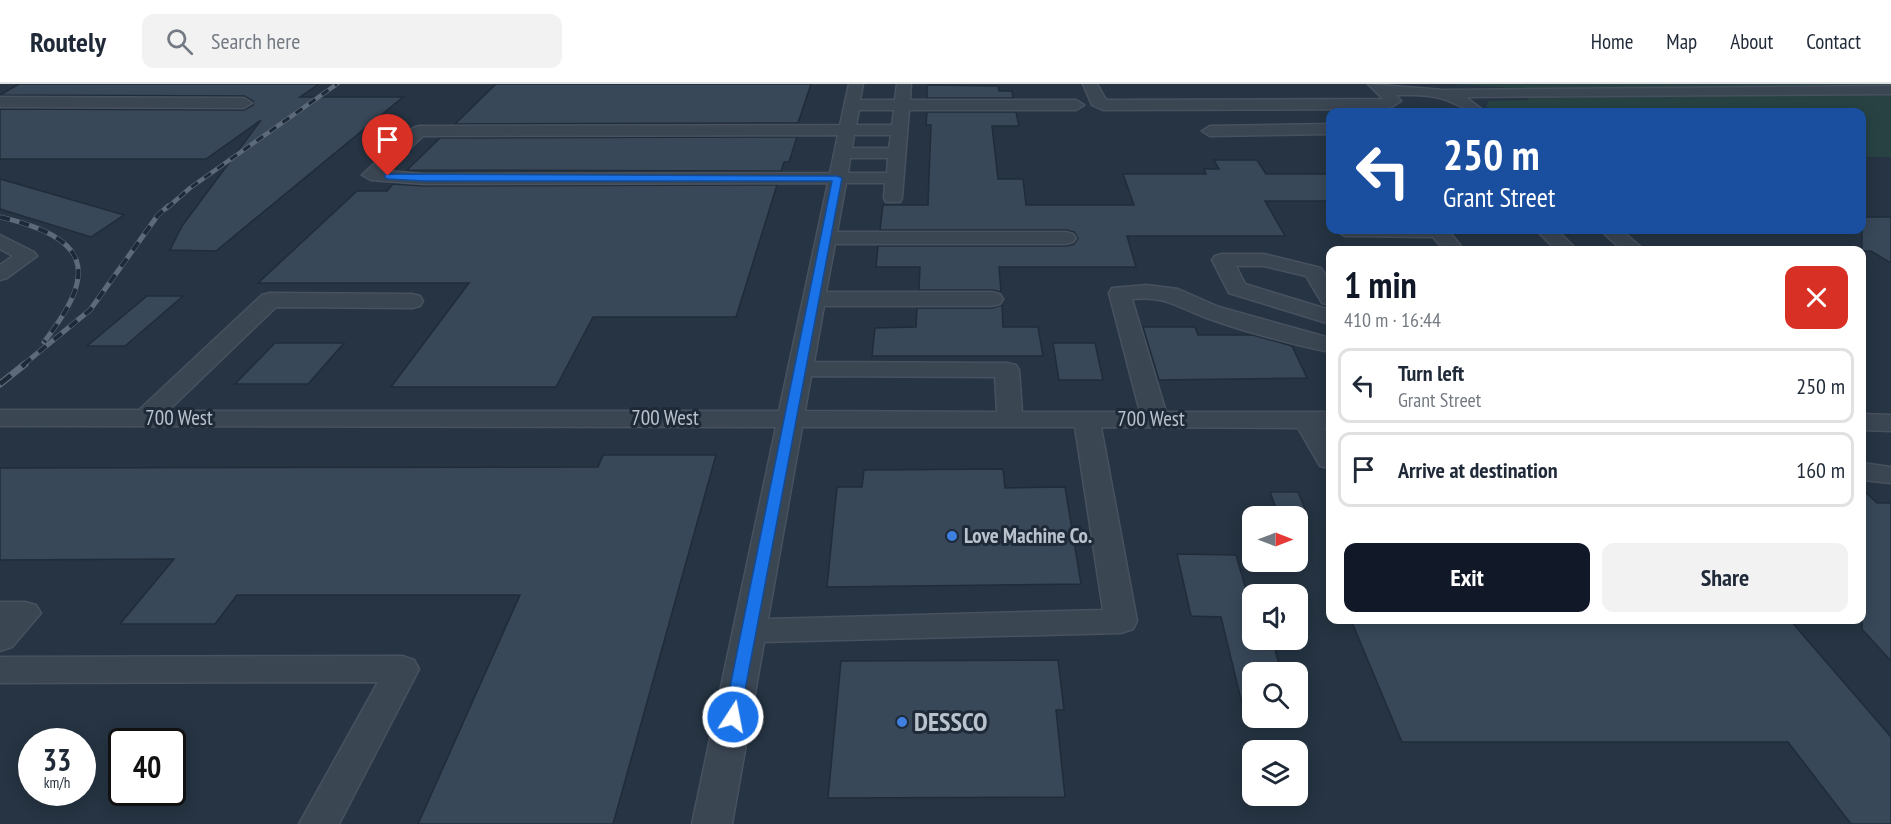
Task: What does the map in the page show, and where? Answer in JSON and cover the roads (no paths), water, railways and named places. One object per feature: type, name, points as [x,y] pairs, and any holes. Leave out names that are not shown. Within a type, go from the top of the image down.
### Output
[{"type":"street","points":[[712,824],[789,417],[856,84]]},
{"type":"street","points":[[893,198],[904,84]]},
{"type":"street","points":[[1090,84],[1097,102],[1103,105],[1388,104],[1393,101],[1379,87]]},
{"type":"street","points":[[1379,87],[1447,93],[1891,90]]},
{"type":"street","points":[[1447,93],[1464,100],[1473,108]]},
{"type":"street","points":[[0,102],[244,103]]},
{"type":"street","points":[[852,105],[1076,105]]},
{"type":"street","points":[[1209,131],[1326,129]]},
{"type":"street","points":[[895,178],[424,179],[370,175],[419,131],[900,130]]},
{"type":"street","points":[[842,153],[897,153]]},
{"type":"street","points":[[1441,234],[1451,246]]},
{"type":"street","points":[[1550,234],[1564,246]]},
{"type":"street","points":[[1615,234],[1629,246]]},
{"type":"street","points":[[825,238],[1066,238]]},
{"type":"street","points":[[0,241],[27,256],[0,274]]},
{"type":"street","points":[[1322,272],[1264,260],[1222,260],[1237,288],[1326,316]]},
{"type":"street","points":[[1155,419],[1120,293],[1147,291],[1178,296],[1211,312],[1326,344]]},
{"type":"street","points":[[813,299],[992,299]]},
{"type":"street","points":[[146,418],[270,300],[412,301]]},
{"type":"street","points":[[799,369],[1006,370],[1010,418]]},
{"type":"street","name":"700 West","points":[[0,418],[789,417],[1318,420]]},
{"type":"street","points":[[749,631],[1121,621],[1086,418]]},
{"type":"street","points":[[1318,420],[1326,447]]},
{"type":"street","points":[[1866,422],[1891,423]]},
{"type":"street","points":[[1866,473],[1891,475]]},
{"type":"street","points":[[0,613],[25,613],[0,639]]},
{"type":"street","points":[[0,670],[402,669],[319,824]]},
{"type":"railway","points":[[167,208],[190,188],[337,84]]},
{"type":"railway","points":[[23,365],[90,310],[158,215],[168,206]]},
{"type":"railway","points":[[0,217],[30,225],[52,235],[68,247],[76,260],[78,276],[73,295],[62,317],[44,342]]},
{"type":"railway","points":[[0,384],[25,364]]},
{"type":"place","name":"Love Machine Co.","points":[[952,536]]},
{"type":"place","name":"DESSCO","points":[[902,722]]}]
